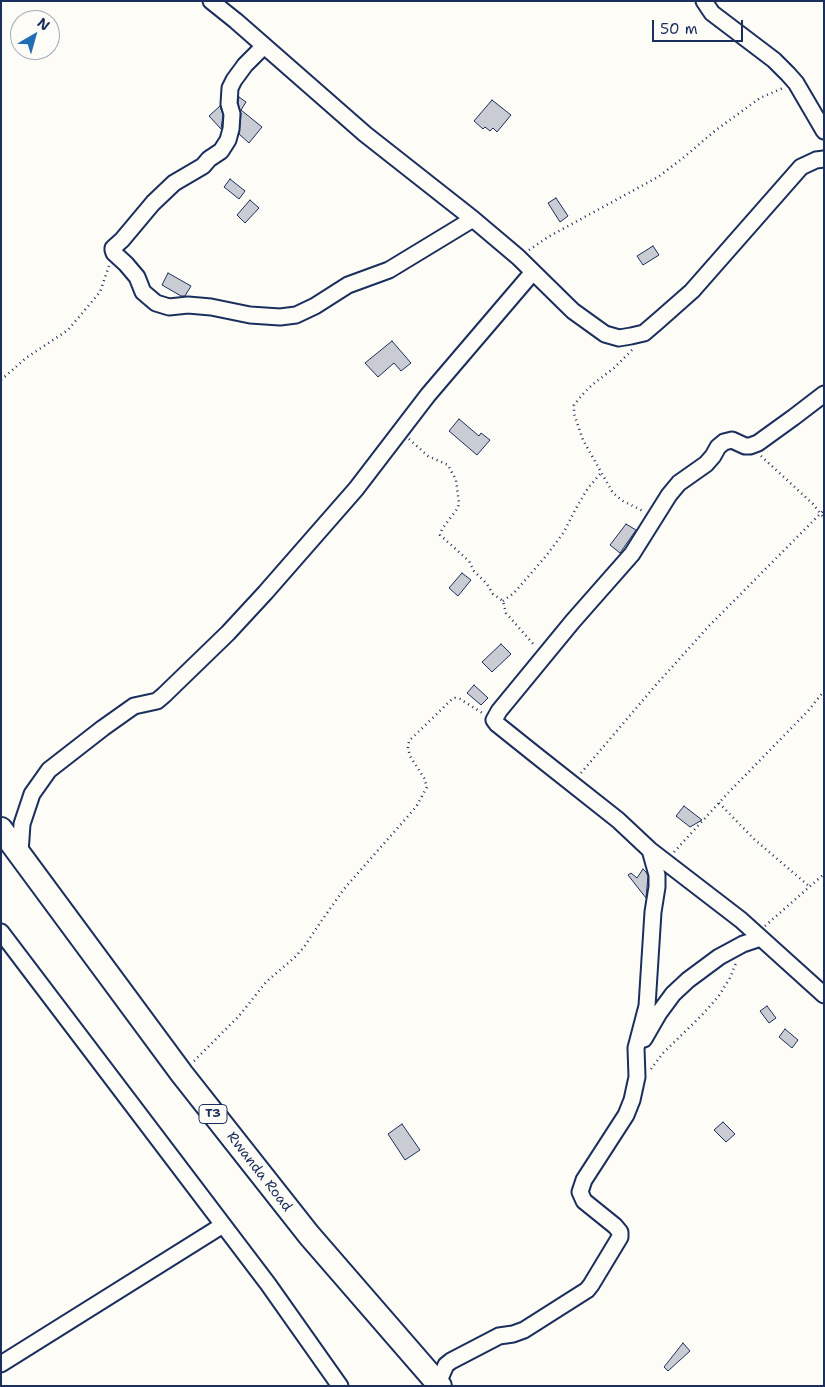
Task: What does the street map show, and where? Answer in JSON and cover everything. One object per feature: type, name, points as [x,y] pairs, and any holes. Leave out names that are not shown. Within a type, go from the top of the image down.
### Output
[{"type":"highway","name":"Rwanda Road","points":[[1,828],[182,1074],[309,1235],[439,1384]]},
{"type":"street","points":[[211,1],[236,20],[365,134],[474,219],[518,257],[573,311],[605,334],[619,338],[644,333],[692,290],[801,167],[816,160],[824,159]]},
{"type":"street","points":[[704,1],[712,13],[774,60],[796,83],[824,131]]},
{"type":"street","points":[[264,46],[245,65],[230,88],[228,104],[232,114],[231,129],[228,140],[221,151],[209,159],[203,166],[174,183],[153,203],[112,250],[137,277],[144,292],[156,303],[169,307],[188,305],[280,317],[296,315],[315,306],[348,285],[389,270],[431,243],[474,219]]},
{"type":"street","points":[[20,853],[22,824],[32,794],[49,770],[134,706],[157,701],[196,666],[265,593],[356,490],[428,395],[533,272]]},
{"type":"street","points":[[824,394],[758,443],[745,446],[732,440],[724,442],[706,464],[679,483],[669,495],[632,554],[573,621],[499,711],[494,720],[618,820],[650,850],[741,920],[824,995]]},
{"type":"street","points":[[439,1384],[446,1365],[451,1361],[499,1336],[524,1330],[583,1292],[591,1285],[620,1233],[584,1201],[580,1194],[580,1189],[626,1116],[637,1077],[636,1048],[647,1006],[653,912],[657,887],[657,875],[650,850]]},
{"type":"street","points":[[1,932],[268,1284],[340,1386]]},
{"type":"street","points":[[636,1053],[658,1013],[673,994],[688,980],[719,957],[759,936]]},
{"type":"street","points":[[1,1364],[223,1225]]},
{"type":"path","points":[[518,257],[548,237],[658,177],[716,130],[760,98],[796,83]]},
{"type":"path","points":[[1,380],[26,358],[68,330],[100,292],[114,253]]},
{"type":"path","points":[[644,333],[633,349],[582,395],[574,405],[574,414],[583,440],[613,493],[623,501],[656,517]]},
{"type":"path","points":[[400,431],[428,456],[448,465],[456,480],[458,508],[442,529],[440,535],[469,561],[474,571],[487,584],[493,594],[503,601],[506,613],[545,656]]},
{"type":"path","points":[[750,446],[813,504],[824,518]]},
{"type":"path","points":[[503,601],[514,593],[546,556],[564,532],[588,488],[601,473]]},
{"type":"path","points":[[572,784],[708,627],[824,510]]},
{"type":"path","points":[[665,862],[808,711],[824,691]]},
{"type":"path","points":[[182,1074],[239,1016],[266,982],[296,957],[344,889],[416,806],[427,787],[424,778],[410,756],[408,748],[410,741],[416,733],[446,704],[455,698],[460,699],[494,720]]},
{"type":"path","points":[[719,803],[754,839],[810,887]]},
{"type":"path","points":[[759,936],[775,916],[824,874]]},
{"type":"path","points":[[650,1071],[662,1053],[718,997],[730,978],[736,962]]},
{"type":"building","points":[[239,97],[246,102],[241,110],[262,127],[249,143],[239,134],[241,114],[238,103]]},
{"type":"building","points":[[492,100],[511,115],[497,132],[493,128],[490,131],[485,127],[483,129],[474,121]]},
{"type":"building","points":[[220,106],[223,115],[221,129],[209,116]]},
{"type":"building","points":[[230,179],[245,191],[239,199],[224,187]]},
{"type":"building","points":[[556,198],[568,216],[560,222],[548,203]]},
{"type":"building","points":[[250,200],[259,208],[245,223],[237,215]]},
{"type":"building","points":[[653,246],[659,255],[643,265],[637,256]]},
{"type":"building","points":[[168,273],[191,286],[185,296],[181,296],[162,285]]},
{"type":"building","points":[[392,341],[411,363],[401,371],[394,363],[378,377],[365,363]]},
{"type":"building","points":[[459,419],[479,436],[481,433],[490,440],[477,455],[449,431]]},
{"type":"building","points":[[626,524],[636,530],[620,553],[610,545]]},
{"type":"building","points":[[462,573],[471,580],[458,596],[449,588]]},
{"type":"building","points":[[501,644],[511,654],[492,672],[482,662]]},
{"type":"building","points":[[474,685],[488,698],[481,705],[467,693]]},
{"type":"building","points":[[684,806],[702,820],[690,827],[676,816]]},
{"type":"building","points":[[643,869],[648,876],[646,898],[628,875],[631,873],[637,878]]},
{"type":"building","points":[[767,1006],[776,1018],[769,1023],[760,1011]]},
{"type":"building","points":[[785,1029],[798,1040],[792,1048],[779,1037]]},
{"type":"building","points":[[723,1122],[735,1134],[726,1142],[714,1130]]},
{"type":"building","points":[[402,1124],[420,1150],[405,1160],[388,1134]]},
{"type":"building","points":[[683,1343],[690,1351],[668,1371],[664,1367]]}]
